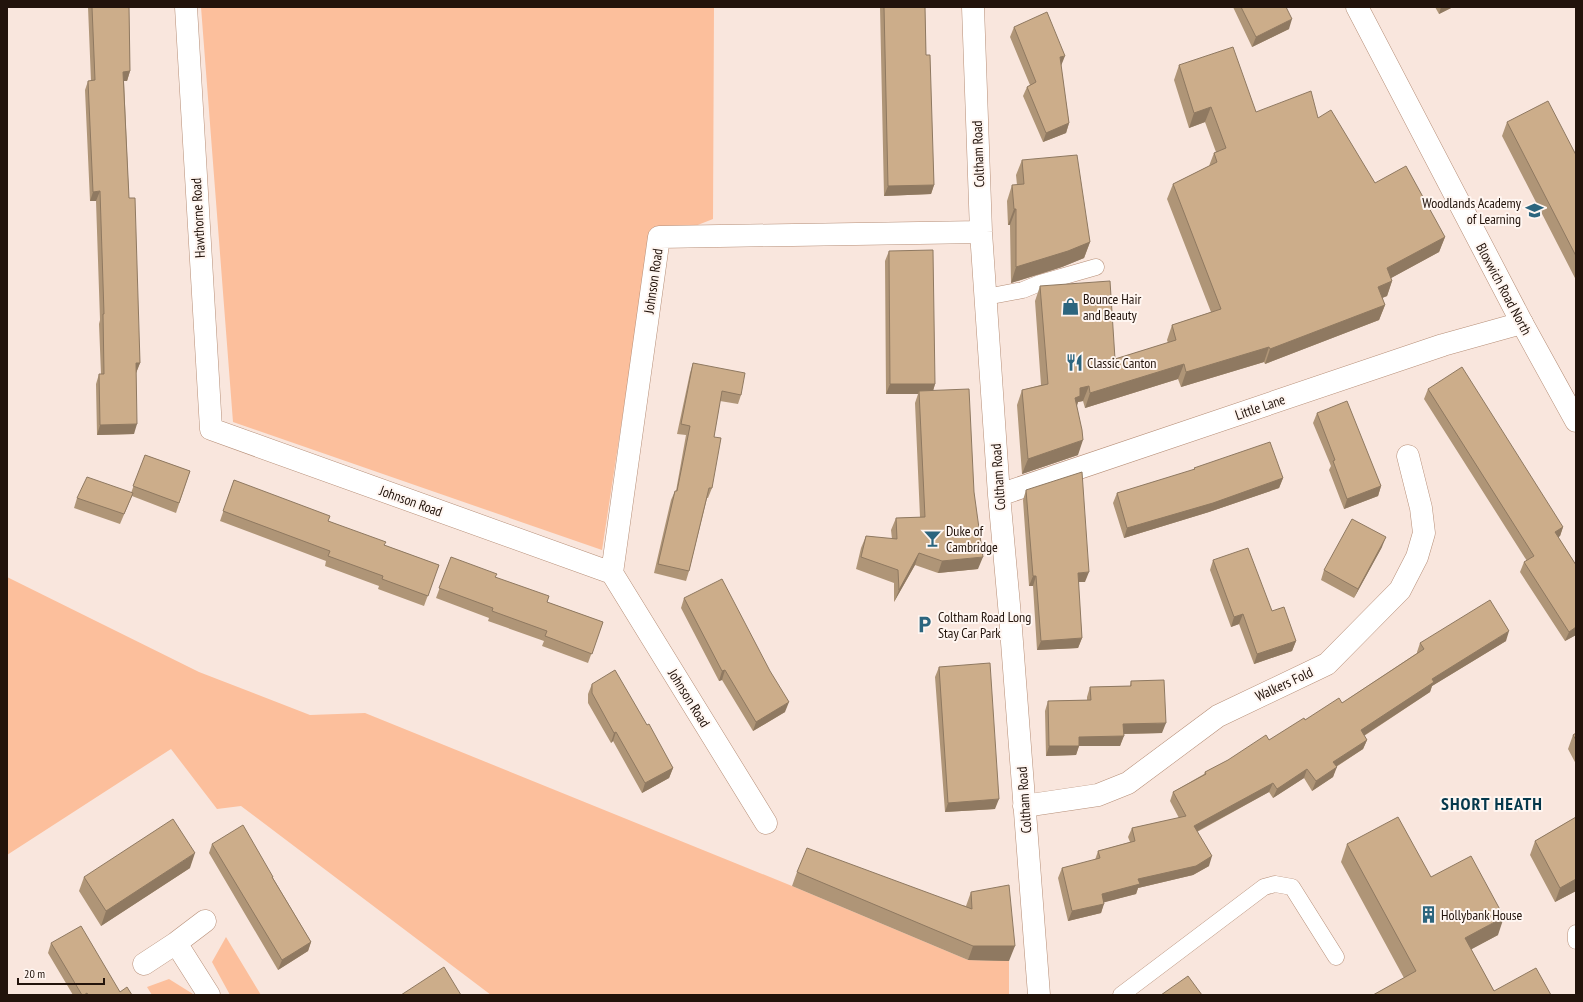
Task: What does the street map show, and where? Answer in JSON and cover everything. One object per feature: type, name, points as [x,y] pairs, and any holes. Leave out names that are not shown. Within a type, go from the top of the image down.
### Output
[{"type":"street","name":"Hawthorne Road","points":[[186,7],[210,429]]},
{"type":"street","name":"Coltham Road","points":[[973,7],[981,232],[999,495],[1010,616],[1039,995]]},
{"type":"street","name":"Bloxwich Road North","points":[[1357,7],[1522,323],[1576,421]]},
{"type":"street","name":"Johnson Road","points":[[612,572],[659,237],[981,232]]},
{"type":"street","name":"Little Lane","points":[[999,495],[1443,345],[1522,323]]},
{"type":"street","name":"Johnson Road","points":[[210,429],[612,572],[766,823]]},
{"type":"street","name":"Walkers Fold","points":[[1024,806],[1098,795],[1128,783],[1218,716],[1327,664],[1400,590],[1417,556],[1424,533],[1421,508],[1408,456]]},
{"type":"street","points":[[144,964],[176,943],[205,921]]},
{"type":"street","points":[[176,943],[209,995]]},
{"type":"lane","points":[[986,297],[1023,290],[1040,283],[1096,267]]},
{"type":"lane","points":[[1121,995],[1264,887],[1276,884],[1292,887],[1336,957]]},
{"type":"lane","points":[[1576,934],[1576,941]]},
{"type":"shaded area","points":[[201,7],[714,7],[713,219],[649,244],[602,550],[233,422]]},
{"type":"shaded area","points":[[7,577],[199,672],[310,715],[365,713],[792,886],[968,960],[1009,961],[1009,995],[491,995],[241,806],[217,809],[171,749],[7,855]]},
{"type":"shaded area","points":[[226,937],[261,995],[230,995],[212,962]]},
{"type":"shaded area","points":[[169,979],[194,995],[152,995],[147,987]]},
{"type":"building","points":[[92,7],[129,7],[130,71],[123,72],[129,198],[135,198],[140,363],[136,363],[137,424],[100,425],[99,374],[104,374],[104,314],[100,191],[93,192],[88,81],[95,80]]},
{"type":"building","points":[[884,7],[925,7],[926,55],[930,55],[934,185],[888,186]]},
{"type":"building","points":[[1241,7],[1286,7],[1292,19],[1256,37]]},
{"type":"building","points":[[1047,12],[1065,56],[1060,57],[1069,123],[1046,133],[1027,87],[1036,82],[1014,27]]},
{"type":"building","points":[[1233,47],[1256,112],[1311,91],[1318,118],[1331,110],[1375,183],[1406,166],[1445,237],[1387,268],[1392,281],[1378,287],[1385,305],[1270,349],[1269,347],[1186,372],[1184,364],[1090,393],[1089,386],[1080,388],[1080,396],[1075,398],[1083,440],[1028,459],[1022,390],[1048,384],[1040,286],[1110,281],[1115,359],[1176,340],[1172,325],[1221,309],[1173,184],[1217,162],[1214,153],[1226,148],[1211,107],[1194,113],[1179,65]]},
{"type":"building","points":[[1548,101],[1576,155],[1576,256],[1507,122]]},
{"type":"building","points":[[1077,155],[1090,242],[1068,251],[1016,267],[1016,209],[1014,209],[1012,185],[1024,184],[1022,160]]},
{"type":"building","points":[[933,250],[935,384],[890,384],[889,251]]},
{"type":"building","points":[[693,363],[745,373],[741,395],[722,391],[714,437],[721,438],[712,488],[709,488],[689,571],[658,564],[675,491],[677,491],[690,426],[681,424]]},
{"type":"building","points":[[1462,367],[1563,527],[1555,532],[1576,565],[1576,627],[1569,632],[1524,562],[1534,556],[1428,389]]},
{"type":"building","points":[[969,389],[974,492],[983,557],[942,561],[919,553],[899,590],[898,570],[861,557],[866,536],[897,539],[896,518],[925,517],[919,391]]},
{"type":"building","points":[[1347,401],[1381,486],[1347,499],[1333,461],[1335,460],[1317,413]]},
{"type":"building","points":[[1270,442],[1283,478],[1213,503],[1127,528],[1117,493],[1195,469],[1194,468]]},
{"type":"building","points":[[145,455],[190,471],[179,503],[133,486]]},
{"type":"building","points":[[1082,472],[1089,572],[1078,573],[1082,638],[1041,641],[1036,576],[1033,576],[1026,490]]},
{"type":"building","points":[[87,477],[133,493],[124,514],[77,498]]},
{"type":"building","points":[[234,480],[330,516],[328,521],[386,542],[384,545],[439,565],[428,596],[382,579],[383,576],[328,556],[330,551],[223,511]]},
{"type":"building","points":[[1352,519],[1386,537],[1358,589],[1324,570]]},
{"type":"building","points":[[1248,548],[1272,611],[1284,607],[1296,641],[1257,654],[1243,614],[1234,617],[1213,560]]},
{"type":"building","points":[[451,557],[497,574],[495,577],[549,596],[547,602],[603,622],[592,654],[545,636],[547,631],[492,611],[493,608],[439,588]]},
{"type":"building","points":[[722,579],[770,671],[789,702],[756,722],[725,670],[722,671],[684,598]]},
{"type":"building","points":[[1490,600],[1509,631],[1432,679],[1434,682],[1361,730],[1367,740],[1333,762],[1337,767],[1316,781],[1307,769],[1277,789],[1273,783],[1194,826],[1212,856],[1196,866],[1138,879],[1140,884],[1102,894],[1104,904],[1072,911],[1062,868],[1100,858],[1098,851],[1135,841],[1132,828],[1186,816],[1173,792],[1206,774],[1205,772],[1228,760],[1266,735],[1269,740],[1304,718],[1305,720],[1339,698],[1342,703],[1424,649],[1420,643]]},
{"type":"building","points":[[990,663],[999,799],[948,803],[939,667]]},
{"type":"building","points":[[615,670],[647,725],[649,724],[673,768],[645,783],[616,732],[614,733],[592,693],[592,684]]},
{"type":"building","points":[[1164,680],[1166,723],[1123,724],[1124,736],[1079,737],[1079,746],[1049,746],[1048,701],[1091,700],[1090,687],[1131,686],[1131,681]]},
{"type":"building","points":[[1576,733],[1576,740],[1573,735]]},
{"type":"building","name":"Hollybank House","points":[[1398,817],[1431,877],[1471,856],[1504,917],[1465,938],[1494,991],[1536,968],[1551,995],[1373,995],[1416,971],[1347,844]]},
{"type":"building","points":[[1576,817],[1576,879],[1560,888],[1535,841]]},
{"type":"building","points":[[173,819],[195,853],[106,911],[84,877]]},
{"type":"building","points":[[243,825],[311,942],[282,960],[212,844]]},
{"type":"building","points":[[807,848],[972,909],[971,892],[1009,885],[1015,946],[973,946],[797,872]]},
{"type":"building","points":[[81,926],[120,992],[127,987],[132,995],[88,995],[87,993],[82,995],[51,943]]},
{"type":"building","points":[[444,967],[461,995],[401,995]]},
{"type":"building","points":[[1188,976],[1202,995],[1161,995]]},
{"type":"place","name":"Woodlands Academy of Learning","points":[[1534,211]]},
{"type":"place","name":"Bounce Hair and Beauty","points":[[1070,307]]},
{"type":"place","name":"Classic Canton","points":[[1074,363]]},
{"type":"place","name":"Duke of Cambridge","points":[[933,539]]},
{"type":"place","name":"Coltham Road Long Stay Car Park","points":[[925,625]]},
{"type":"place","name":"Hollybank House","points":[[1428,915]]},
{"type":"district","name":"SHORT HEATH","points":[[1492,803]]}]
